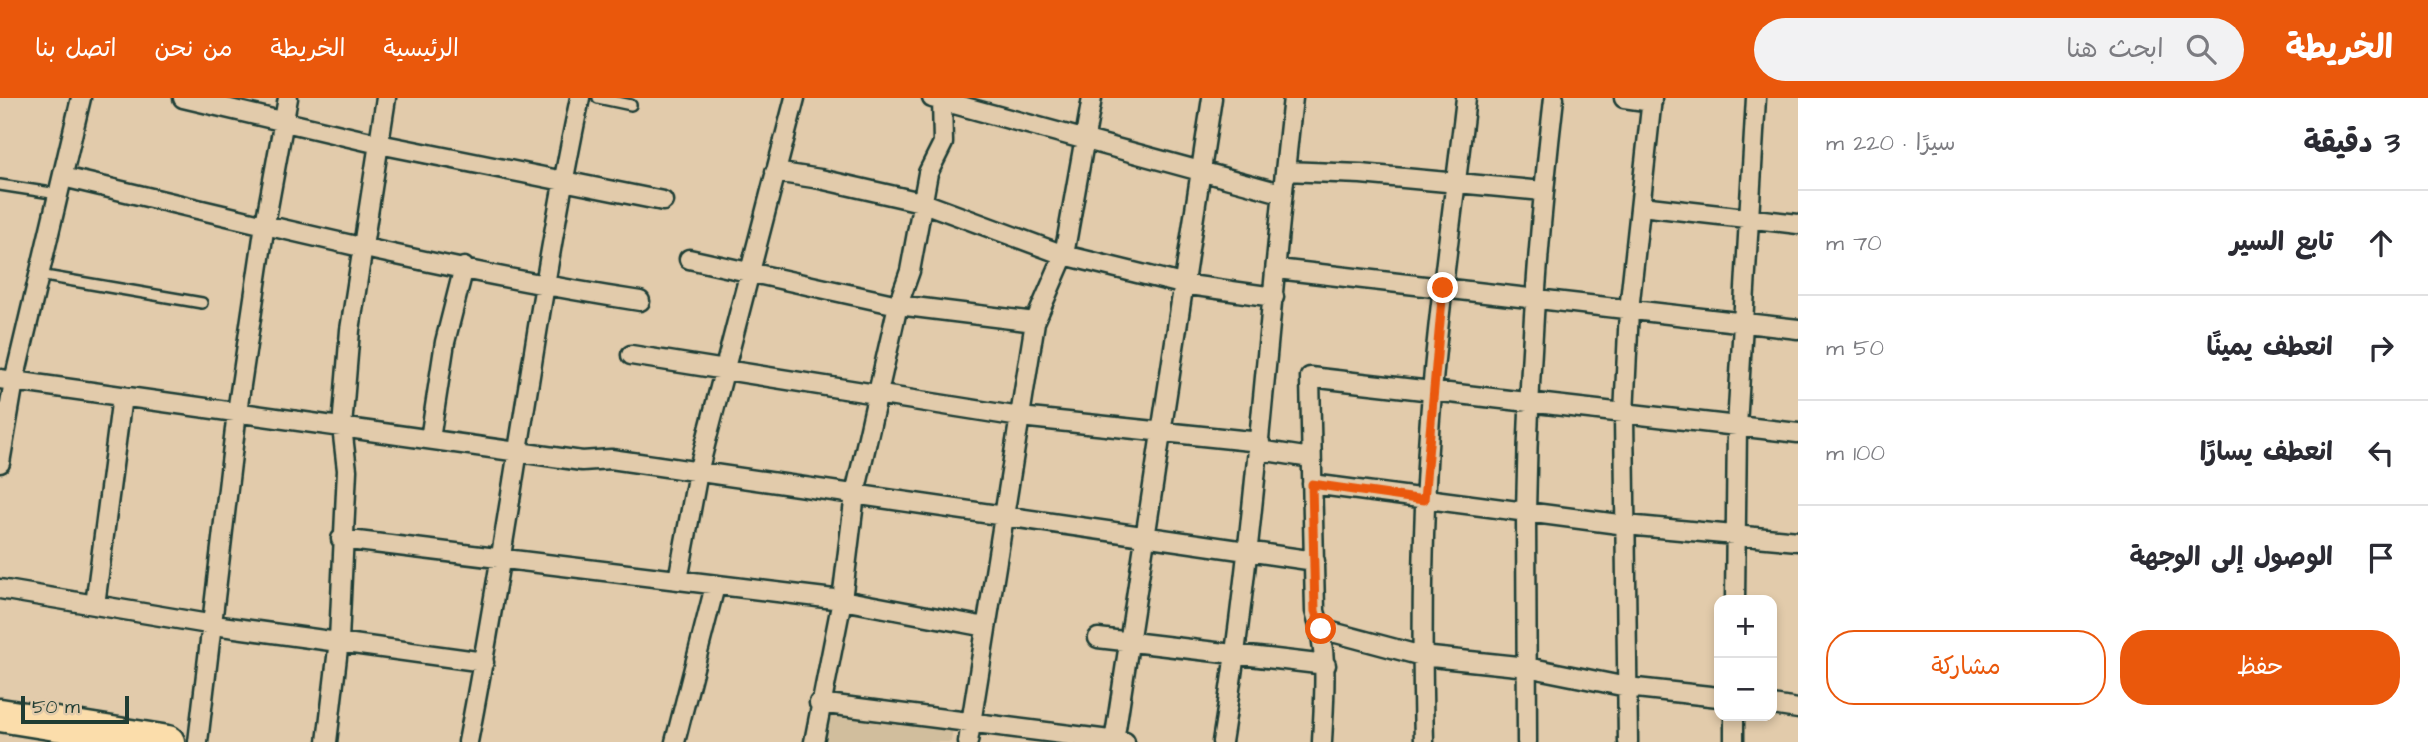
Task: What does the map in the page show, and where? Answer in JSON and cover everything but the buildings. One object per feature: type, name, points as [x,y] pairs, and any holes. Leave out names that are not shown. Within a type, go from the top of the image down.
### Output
[{"type":"highway","points":[[0,715],[168,742]]},
{"type":"street","points":[[0,463],[7,380],[39,275],[81,98]]},
{"type":"street","points":[[183,98],[379,144],[663,201]]},
{"type":"street","points":[[198,742],[214,625],[237,412],[265,224],[288,98]]},
{"type":"street","points":[[327,742],[339,640],[341,539],[347,470],[342,426],[350,330],[386,98]]},
{"type":"street","points":[[468,742],[502,558],[562,181],[580,98]]},
{"type":"street","points":[[678,580],[698,472],[795,98]]},
{"type":"street","points":[[968,742],[1035,322],[1064,255],[1092,98]]},
{"type":"street","points":[[819,703],[1118,742],[1144,537],[1212,98]]},
{"type":"street","points":[[1222,742],[1249,551],[1277,269],[1281,193],[1293,98]]},
{"type":"street","points":[[1424,742],[1424,500],[1432,392],[1466,98]]},
{"type":"street","points":[[1527,742],[1526,512],[1530,403],[1544,191],[1554,98]]},
{"type":"street","points":[[1625,98],[1652,100],[1629,310],[1624,415],[1628,742]]},
{"type":"street","points":[[1735,595],[1737,427],[1756,98]]},
{"type":"street","points":[[814,742],[819,703],[842,600],[855,494],[898,305],[910,271],[920,202],[928,173],[943,143],[938,99],[1281,193]]},
{"type":"street","points":[[1285,171],[1361,174],[1544,191]]},
{"type":"street","points":[[775,172],[820,178],[920,202],[1064,255],[1182,284],[1273,297]]},
{"type":"street","points":[[60,185],[265,224],[363,248],[464,267],[544,286],[640,301]]},
{"type":"street","points":[[1641,206],[1798,224]]},
{"type":"street","points":[[689,259],[898,305],[1035,322]]},
{"type":"street","points":[[430,439],[445,342],[464,267]]},
{"type":"street","points":[[1277,269],[1798,329]]},
{"type":"street","points":[[631,355],[1020,417],[1160,431],[1259,446],[1311,458]]},
{"type":"street","points":[[1322,742],[1326,665],[1321,629],[1315,611],[1310,377],[1798,433]]},
{"type":"street","points":[[7,380],[582,461],[611,459],[1315,561]]},
{"type":"street","points":[[95,605],[122,396]]},
{"type":"street","points":[[1312,484],[1626,525],[1798,541]]},
{"type":"street","points":[[341,539],[842,600],[986,627]]},
{"type":"street","points":[[675,742],[715,586]]},
{"type":"street","points":[[0,589],[214,625],[339,640],[484,662]]},
{"type":"street","points":[[1321,629],[1422,656],[1527,667],[1627,687],[1714,696]]},
{"type":"street","points":[[1098,638],[1326,665]]},
{"type":"street","points":[[1777,706],[1798,709]]},
{"type":"street","points":[[1734,721],[1734,742]]},
{"type":"lane","points":[[598,98],[631,105]]},
{"type":"lane","points":[[0,185],[60,185]]},
{"type":"lane","points":[[39,275],[202,303]]},
{"type":"shaded area","points":[[825,710],[953,727],[951,742],[821,742]]},
{"type":"route","points":[[1321,629],[1315,611],[1312,484],[1424,500],[1443,288]]}]
